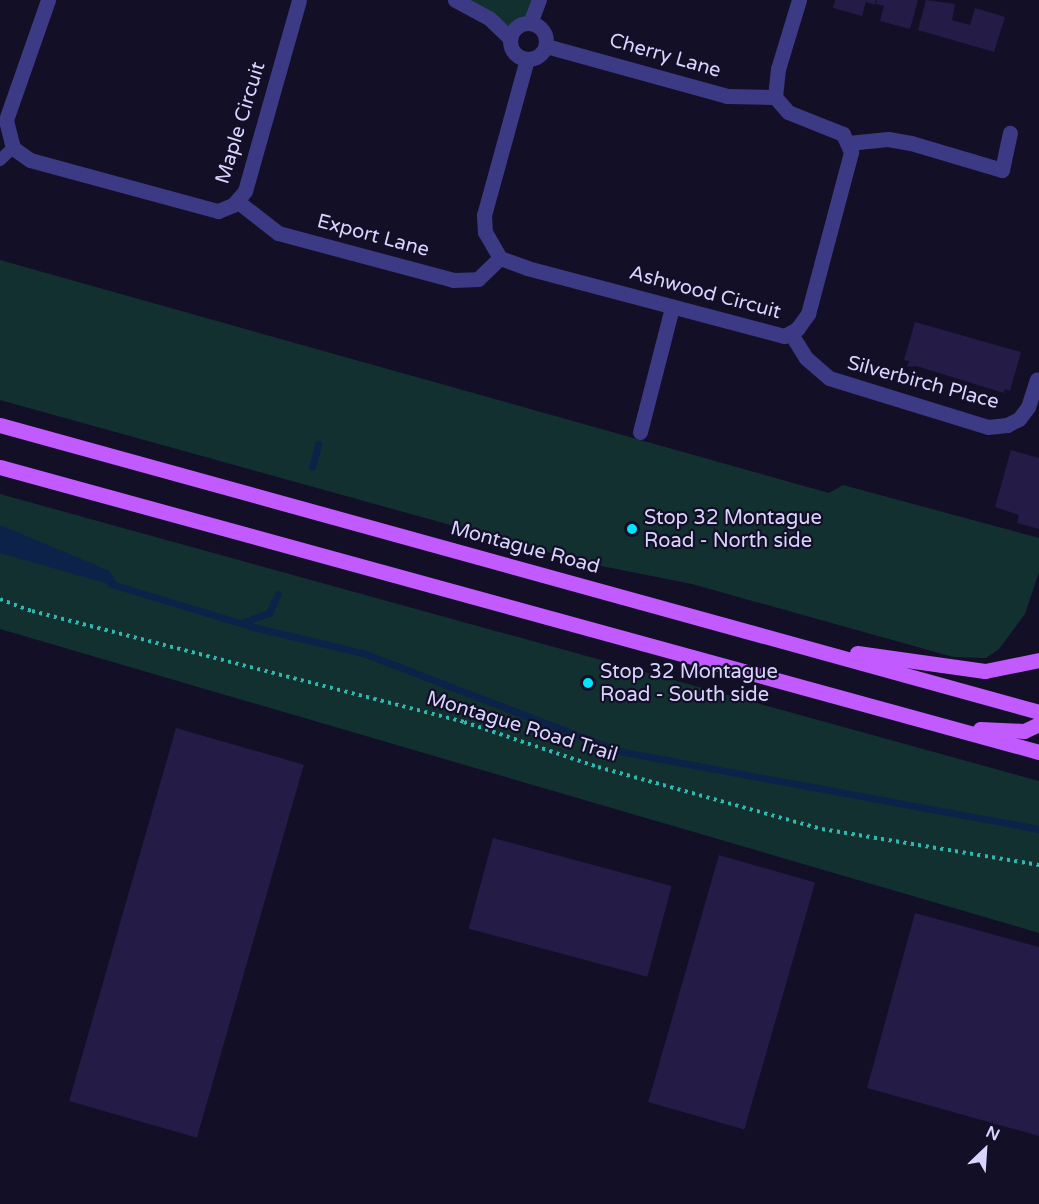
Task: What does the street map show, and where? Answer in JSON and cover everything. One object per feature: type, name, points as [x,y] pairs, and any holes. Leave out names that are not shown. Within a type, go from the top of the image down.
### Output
[{"type":"main road","name":"Montague Road","points":[[0,425],[1039,712]]},
{"type":"main road","points":[[0,467],[1039,752]]},
{"type":"main road","points":[[801,645],[985,671],[1039,660]]},
{"type":"main road","points":[[941,725],[1024,730],[1039,724]]},
{"type":"street","points":[[13,148],[6,120],[48,0]]},
{"type":"street","name":"Maple Circuit","points":[[13,148],[30,160],[209,211],[225,209],[237,201],[246,186],[299,0]]},
{"type":"street","points":[[455,0],[489,18],[510,38],[514,53],[527,59],[539,56],[546,46],[541,28],[530,23],[517,27],[510,38]]},
{"type":"street","points":[[530,23],[539,0]]},
{"type":"street","points":[[799,0],[778,69],[775,97],[788,112],[833,128],[848,143],[888,139],[911,143],[1002,170],[1010,134]]},
{"type":"street","name":"Cherry Lane","points":[[546,46],[727,96],[775,97]]},
{"type":"street","points":[[500,258],[485,232],[484,215],[527,59]]},
{"type":"street","name":"Ashwood Circuit","points":[[500,258],[774,336],[791,334],[808,314],[851,152],[848,143]]},
{"type":"street","name":"Export Lane","points":[[237,201],[278,233],[453,280],[478,279],[500,258]]},
{"type":"street","points":[[639,432],[672,307]]},
{"type":"street","name":"Silverbirch Place","points":[[791,334],[806,358],[829,378],[988,427],[1007,425],[1019,419],[1028,407],[1037,379]]},
{"type":"lane","points":[[0,160],[13,148]]},
{"type":"path","name":"Montague Road Trail","points":[[0,599],[32,611],[464,722],[598,766],[822,829],[1039,865]]},
{"type":"green space","points":[[455,0],[539,0],[523,23],[512,32]]},
{"type":"green space","points":[[0,260],[829,493],[843,485],[1039,538],[1039,572],[1025,614],[999,649],[986,658],[953,657],[692,584],[591,564],[0,400]]},
{"type":"green space","points":[[0,494],[1039,781],[1039,933],[0,629]]},
{"type":"water","points":[[0,525],[110,571],[119,587],[0,553]]},
{"type":"building","points":[[835,0],[876,0],[875,5],[866,2],[862,16],[833,8]]},
{"type":"building","points":[[877,0],[918,0],[910,29],[880,21],[884,6],[876,4]]},
{"type":"building","points":[[926,0],[955,4],[952,20],[970,25],[975,8],[1005,17],[994,52],[918,30]]},
{"type":"building","points":[[915,322],[1021,352],[1010,391],[1005,389],[1004,393],[916,366],[907,367],[909,361],[904,360]]},
{"type":"building","points":[[1011,450],[1039,458],[1039,529],[1017,523],[1019,515],[995,507]]},
{"type":"building","points":[[176,728],[304,765],[197,1138],[69,1101]]},
{"type":"building","points":[[493,838],[672,886],[647,977],[469,929]]},
{"type":"building","points":[[719,855],[815,883],[744,1130],[648,1102]]},
{"type":"building","points":[[915,913],[1039,947],[1039,1136],[867,1088]]},
{"type":"waterway","points":[[312,467],[318,444]]},
{"type":"waterway","points":[[111,584],[257,628],[363,653],[618,751],[1039,829]]},
{"type":"waterway","points":[[241,623],[269,613],[278,594]]},
{"type":"place","name":"Stop 32 Montague Road - North side","points":[[632,529]]},
{"type":"place","name":"Stop 32 Montague Road - South side","points":[[588,683]]}]
